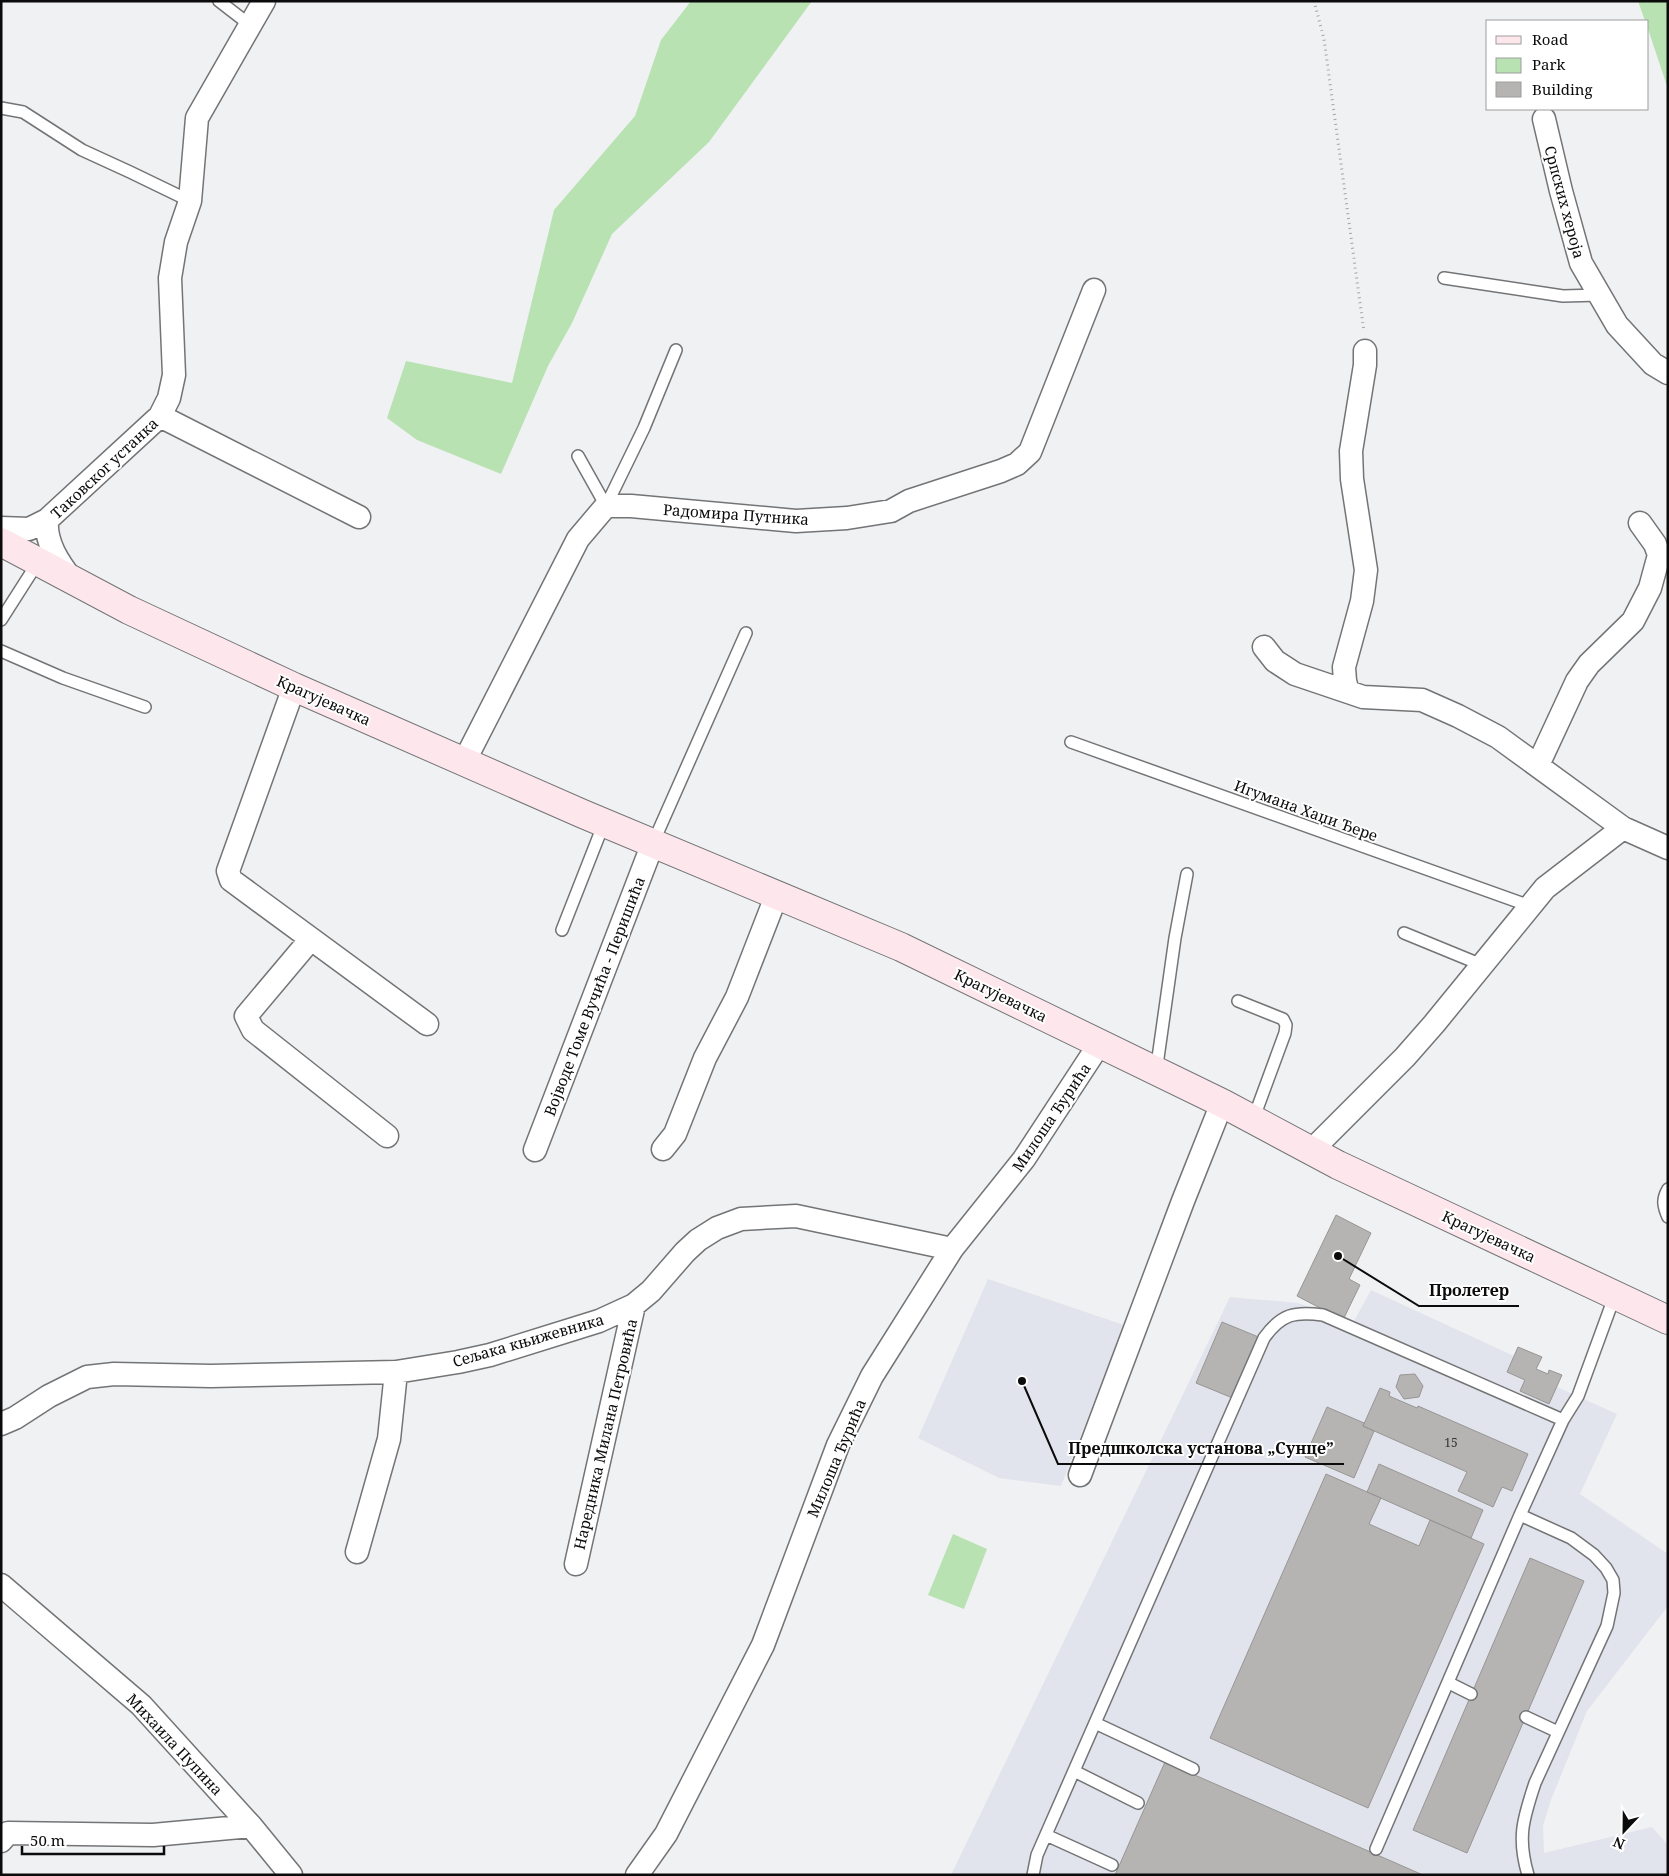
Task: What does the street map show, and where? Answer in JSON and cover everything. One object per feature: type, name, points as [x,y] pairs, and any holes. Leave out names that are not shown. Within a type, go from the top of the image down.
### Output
[{"type":"main road","name":"Крагујевачка","points":[[1,542],[129,610],[294,686],[604,823],[902,947],[1222,1103],[1311,1152],[1668,1320]]},
{"type":"street","name":"Таковског устанка","points":[[1,528],[24,530],[47,520],[160,416],[169,398],[174,375],[170,278],[176,242],[190,201],[196,118],[264,1]]},
{"type":"street","name":"Српских хероја","points":[[1544,119],[1581,263],[1617,326],[1653,364],[1668,373]]},
{"type":"street","name":"Радомира Путника","points":[[606,506],[630,506],[796,521],[847,518],[891,511],[909,501],[1017,464],[1030,452],[1094,290]]},
{"type":"street","points":[[1348,692],[1344,667],[1362,601],[1366,570],[1352,479],[1351,451],[1365,365],[1365,351]]},
{"type":"street","points":[[160,416],[359,517]]},
{"type":"street","points":[[464,762],[578,539],[606,506]]},
{"type":"street","points":[[47,520],[47,533],[51,546],[74,582]]},
{"type":"street","points":[[1538,765],[1577,681],[1589,664],[1633,621],[1650,588],[1659,555],[1655,544],[1640,523]]},
{"type":"street","points":[[1264,647],[1275,661],[1295,674],[1363,697],[1422,700],[1498,737],[1623,828],[1668,848]]},
{"type":"street","points":[[294,686],[228,872],[231,880],[310,940],[427,1024]]},
{"type":"street","points":[[1311,1152],[1405,1057],[1545,888],[1623,828]]},
{"type":"street","name":"Војводе Томе Вучића - Перишића","points":[[535,1150],[653,843]]},
{"type":"street","points":[[663,1149],[675,1134],[705,1058],[737,997],[777,894]]},
{"type":"street","points":[[310,940],[246,1016],[253,1030],[387,1136]]},
{"type":"street","name":"Милоша Ђурића","points":[[637,1875],[666,1834],[763,1645],[838,1445],[872,1376],[952,1249],[1024,1159],[1100,1043]]},
{"type":"street","points":[[1080,1475],[1222,1103]]},
{"type":"street","name":"Сељака књижевника","points":[[1,1424],[15,1418],[49,1396],[87,1377],[114,1374],[211,1376],[396,1372],[490,1355],[599,1321],[634,1305],[651,1291],[698,1240],[717,1228],[741,1219],[796,1216],[952,1249]]},
{"type":"street","name":"Наредника Милана Петровића","points":[[576,1564],[634,1305]]},
{"type":"street","points":[[357,1552],[389,1439],[396,1372]]},
{"type":"street","name":"Михаила Пупина","points":[[1,1586],[141,1705],[251,1826],[290,1875]]},
{"type":"street","points":[[1,1841],[8,1833],[153,1835],[251,1826]]},
{"type":"lane","points":[[219,1],[250,25]]},
{"type":"lane","points":[[1,108],[22,112],[82,150],[190,201]]},
{"type":"lane","points":[[1444,278],[1563,296],[1599,295]]},
{"type":"lane","points":[[606,506],[644,428],[676,350]]},
{"type":"lane","points":[[578,456],[606,506]]},
{"type":"lane","points":[[1,620],[38,562]]},
{"type":"lane","points":[[653,843],[746,632]]},
{"type":"lane","points":[[1,651],[63,678],[145,707]]},
{"type":"lane","name":"Игумана Хаџи Ђере","points":[[1071,742],[1530,906]]},
{"type":"lane","points":[[562,930],[604,823]]},
{"type":"lane","points":[[1156,1072],[1175,938],[1187,874]]},
{"type":"lane","points":[[1404,933],[1482,965]]},
{"type":"lane","points":[[1238,1001],[1283,1019],[1286,1025],[1285,1033],[1253,1120]]},
{"type":"lane","points":[[1668,1189],[1664,1196],[1663,1206],[1668,1217]]},
{"type":"lane","points":[[1376,1849],[1520,1515],[1563,1420],[1578,1396],[1615,1295]]},
{"type":"lane","points":[[1033,1875],[1037,1855],[1264,1338],[1272,1326],[1294,1313],[1323,1315],[1563,1420]]},
{"type":"lane","points":[[1520,1515],[1571,1538],[1594,1555],[1606,1568],[1612,1580],[1614,1594],[1607,1626],[1535,1783],[1526,1810],[1521,1835],[1523,1857],[1528,1875]]},
{"type":"lane","points":[[1449,1683],[1471,1694]]},
{"type":"lane","points":[[1526,1718],[1558,1732]]},
{"type":"lane","points":[[1095,1723],[1193,1769]]},
{"type":"lane","points":[[1074,1771],[1138,1803]]},
{"type":"lane","points":[[1046,1835],[1112,1865]]},
{"type":"path","points":[[1314,1],[1324,39],[1346,191],[1365,351]]},
{"type":"shaded area","points":[[988,1279],[1124,1325],[1061,1486],[999,1478],[918,1438]]},
{"type":"shaded area","points":[[1371,1290],[1514,1356],[1518,1347],[1542,1357],[1537,1369],[1547,1374],[1549,1370],[1562,1375],[1557,1387],[1617,1414],[1580,1494],[1668,1554],[1668,1606],[1587,1711],[1551,1800],[1543,1826],[1544,1853],[1652,1827],[1668,1845],[1668,1875],[951,1875],[1230,1297],[1298,1303],[1353,1323]]},
{"type":"green space","points":[[691,1],[812,1],[709,142],[612,234],[572,323],[548,366],[501,474],[417,440],[387,418],[406,361],[512,383],[554,210],[635,116],[661,40]]},
{"type":"green space","points":[[1638,1],[1668,1],[1668,89],[1649,32],[1649,20],[1645,20]]},
{"type":"green space","points":[[953,1534],[987,1549],[964,1609],[928,1595]]},
{"type":"building","points":[[1336,1215],[1371,1233],[1349,1279],[1360,1285],[1343,1320],[1297,1296]]},
{"type":"building","points":[[1222,1322],[1261,1338],[1235,1399],[1196,1383]]},
{"type":"building","points":[[1518,1347],[1542,1357],[1536,1369],[1548,1374],[1549,1370],[1562,1375],[1549,1404],[1520,1391],[1525,1380],[1507,1372]]},
{"type":"building","points":[[1415,1374],[1423,1386],[1419,1397],[1404,1399],[1396,1387],[1400,1375]]},
{"type":"building","points":[[1380,1388],[1390,1392],[1389,1396],[1417,1408],[1418,1406],[1528,1454],[1512,1491],[1502,1487],[1493,1507],[1458,1491],[1467,1472],[1363,1426]]},
{"type":"building","points":[[1327,1407],[1364,1423],[1363,1426],[1374,1431],[1354,1478],[1305,1457]]},
{"type":"building","points":[[1379,1464],[1483,1510],[1471,1538],[1367,1492]]},
{"type":"building","points":[[1326,1474],[1381,1498],[1369,1524],[1419,1546],[1430,1520],[1484,1544],[1368,1808],[1210,1738]]},
{"type":"building","points":[[1530,1558],[1584,1581],[1467,1853],[1413,1830]]},
{"type":"building","points":[[1165,1762],[1423,1875],[1115,1875]]},
{"type":"place","name":"Пролетер","points":[[1338,1256]]},
{"type":"place","name":"Предшколска установа „Сунце”","points":[[1022,1381]]}]
